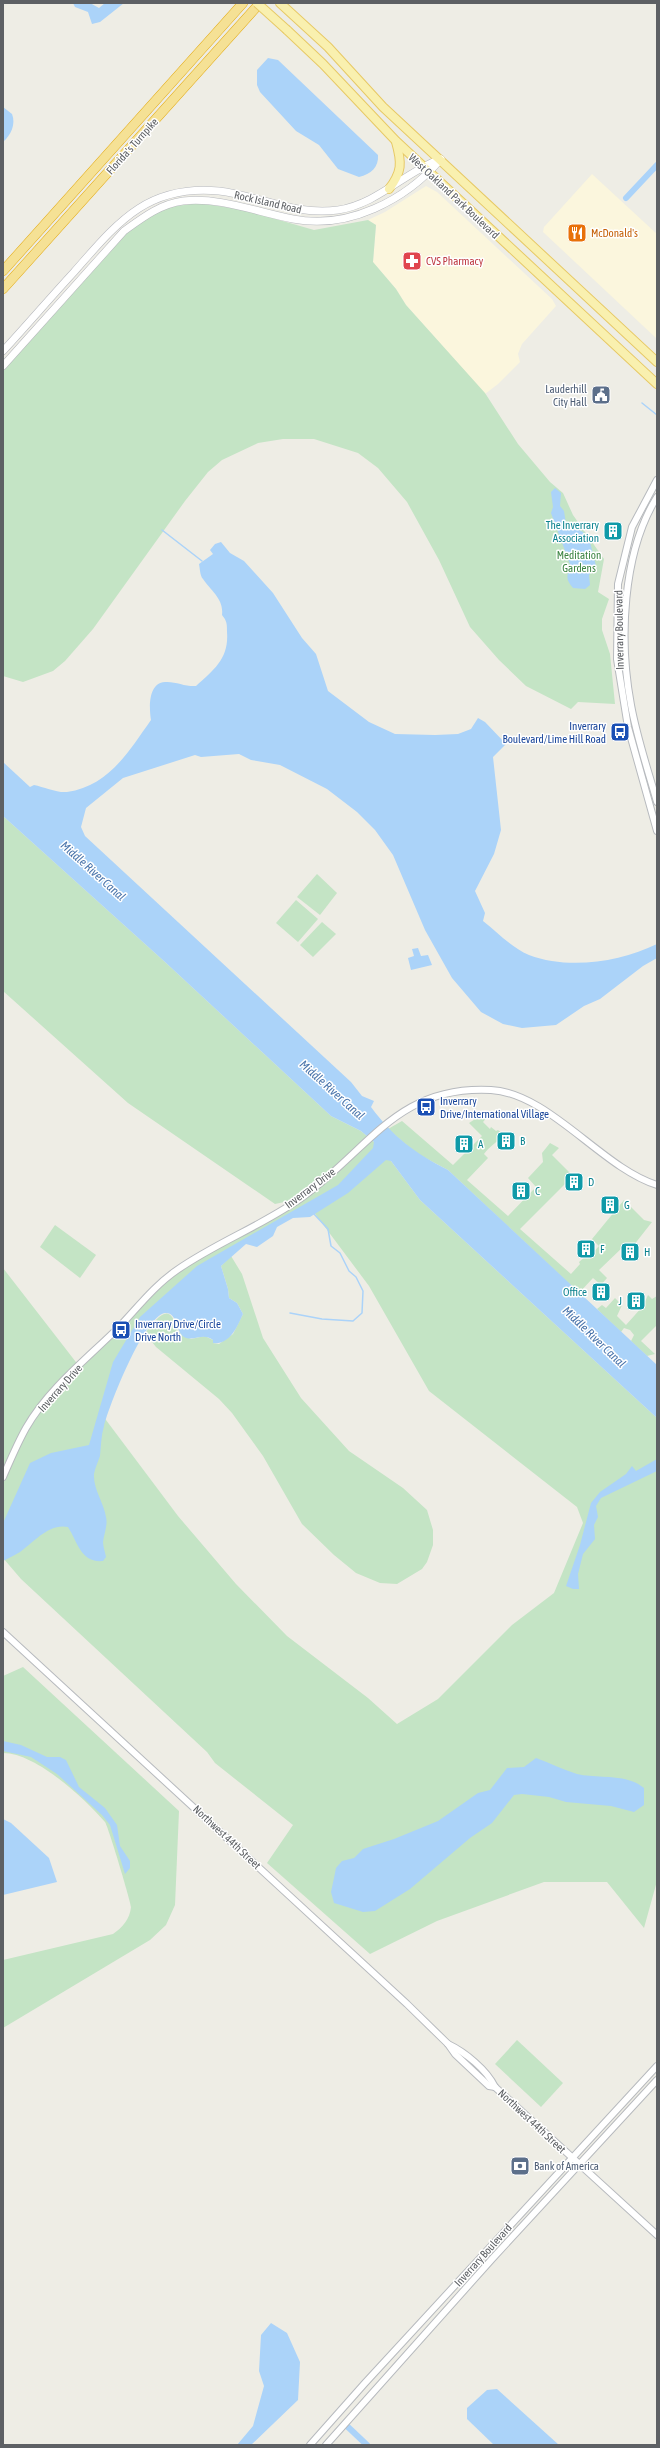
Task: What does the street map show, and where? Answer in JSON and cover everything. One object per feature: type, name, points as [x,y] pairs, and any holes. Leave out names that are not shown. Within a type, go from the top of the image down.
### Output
[{"type":"highway","name":"Florida's Turnpike","points":[[3,271],[244,3]]},
{"type":"highway","name":"Florida's Turnpike","points":[[3,290],[259,3]]},
{"type":"main road","name":"West Oakland Park Boulevard","points":[[259,3],[324,64],[396,141],[429,173],[657,384]]},
{"type":"main road","name":"West Oakland Park Boulevard","points":[[280,3],[297,18],[383,107],[441,159],[657,362]]},
{"type":"main road","points":[[389,189],[401,169],[402,162],[396,141]]},
{"type":"main road","name":"Rock Island Road","points":[[3,351],[117,224],[140,207],[161,196],[181,191],[228,192],[298,210],[318,212],[358,205],[389,189],[422,166],[441,159]]},
{"type":"main road","name":"Rock Island Road","points":[[3,366],[124,231],[146,215],[165,206],[182,201],[218,202],[298,220],[339,220],[360,215],[378,207],[429,173],[441,159]]},
{"type":"street","name":"Inverrary Boulevard","points":[[657,480],[632,527],[618,584],[617,659],[628,727],[657,831]]},
{"type":"street","name":"Inverrary Boulevard","points":[[657,497],[640,532],[627,588],[625,622],[626,662],[631,706],[657,802]]},
{"type":"street","points":[[638,516],[640,520],[640,532]]},
{"type":"street","name":"Inverrary Drive","points":[[3,1477],[27,1427],[54,1391],[153,1290],[176,1270],[303,1196],[386,1124],[405,1109],[426,1098],[464,1089],[494,1090],[516,1095],[558,1120],[618,1164],[657,1185]]},
{"type":"street","name":"Northwest 44th Street","points":[[3,1632],[311,1915],[448,2044],[458,2049],[480,2068],[495,2087],[657,2235]]},
{"type":"street","name":"Inverrary Boulevard","points":[[310,2445],[365,2383],[657,2066]]},
{"type":"street","name":"Inverrary Boulevard","points":[[326,2445],[492,2259],[657,2080]]},
{"type":"street","points":[[485,2253],[492,2259]]},
{"type":"shaded area","points":[[592,174],[657,234],[657,339],[543,232],[544,227]]},
{"type":"shaded area","points":[[426,186],[437,192],[552,299],[556,306],[522,344],[518,354],[520,362],[498,384],[485,394],[406,305],[396,289],[373,262],[376,225],[368,220],[385,212]]},
{"type":"green space","name":"Meditation Gardens","points":[[199,203],[244,210],[314,230],[368,220],[376,225],[373,262],[396,289],[406,305],[485,393],[518,444],[550,482],[563,493],[573,515],[604,559],[598,592],[609,599],[602,619],[602,630],[610,654],[615,704],[578,702],[571,709],[526,686],[499,660],[470,627],[439,560],[407,502],[378,468],[358,453],[314,439],[283,439],[258,443],[222,460],[208,472],[185,501],[93,629],[65,661],[53,671],[23,682],[3,676],[3,371],[125,234],[162,208]]},
{"type":"green space","points":[[3,816],[165,962],[331,1116],[361,1131],[374,1142],[374,1148],[391,1161],[420,1200],[657,1418],[657,1881],[644,1928],[607,1882],[544,1882],[437,1921],[370,1954],[267,1863],[293,1825],[215,1763],[207,1752],[21,1579],[3,1558],[3,1268],[79,1366],[176,1270],[298,1199],[275,1204],[128,1103],[3,991]],"holes":[[[310,1207],[369,1286],[429,1391],[577,1507],[583,1523],[554,1593],[512,1625],[438,1699],[397,1724],[368,1698],[287,1636],[236,1584],[178,1516],[103,1416],[117,1365],[171,1291],[262,1232]]]},
{"type":"green space","points":[[317,874],[337,893],[320,915],[297,897]]},
{"type":"green space","points":[[296,900],[318,919],[298,942],[276,923]]},
{"type":"green space","points":[[322,922],[336,934],[313,957],[300,945]]},
{"type":"green space","points":[[489,1115],[483,1122],[490,1129],[491,1127],[496,1131],[498,1130],[504,1135],[486,1151],[484,1154],[488,1158],[467,1180],[508,1216],[536,1187],[528,1178],[543,1162],[542,1153],[550,1143],[559,1148],[552,1155],[573,1176],[520,1229],[571,1274],[580,1264],[579,1262],[587,1255],[590,1256],[599,1246],[592,1239],[624,1200],[644,1220],[652,1222],[630,1250],[624,1246],[599,1270],[607,1278],[601,1285],[593,1278],[579,1293],[448,1170],[416,1153],[388,1129],[402,1121],[453,1165],[482,1136],[469,1123],[480,1116]]},
{"type":"green space","points":[[55,1225],[96,1255],[80,1278],[40,1247]]},
{"type":"green space","points":[[231,1256],[242,1274],[263,1338],[301,1398],[349,1451],[403,1488],[427,1510],[433,1530],[433,1545],[427,1562],[422,1569],[397,1584],[380,1583],[356,1573],[334,1555],[302,1524],[263,1456],[232,1413],[219,1399],[156,1347],[145,1333],[159,1317],[164,1314],[168,1314],[175,1322],[178,1332],[191,1339],[205,1336],[213,1340],[213,1343],[219,1344],[233,1334],[243,1314],[237,1303],[229,1298],[228,1289],[221,1266]]},
{"type":"green space","points":[[648,1295],[652,1299],[657,1296],[657,1325],[641,1341],[655,1354],[647,1356],[631,1341],[634,1335],[630,1330],[624,1328],[621,1332],[597,1309],[602,1305],[606,1308],[615,1298],[622,1305],[617,1316],[626,1325],[643,1306]]},
{"type":"green space","points":[[23,1667],[179,1811],[175,1905],[166,1925],[150,1940],[3,2028],[3,1960],[113,1934],[125,1923],[131,1907],[105,1822],[85,1801],[58,1778],[30,1760],[16,1755],[3,1753],[3,1676]]},
{"type":"green space","points":[[517,2040],[563,2083],[541,2107],[495,2064]]},
{"type":"water","points":[[73,3],[90,3],[99,8],[105,3],[124,3],[100,22],[92,24],[88,12],[75,7]]},
{"type":"water","points":[[268,58],[278,60],[378,155],[376,166],[371,172],[359,177],[338,169],[319,145],[296,131],[260,92],[257,85],[257,70]]},
{"type":"water","points":[[3,107],[12,114],[13,125],[10,133],[3,142]]},
{"type":"water","points":[[555,488],[561,493],[560,506],[564,511],[566,524],[583,532],[590,542],[596,566],[589,575],[590,585],[585,589],[573,588],[568,581],[567,576],[571,567],[551,513],[553,507],[551,492]]},
{"type":"water","name":"Middle River Canal","points":[[221,542],[230,553],[244,561],[273,593],[302,638],[316,654],[328,691],[369,722],[395,734],[435,735],[458,734],[471,729],[478,718],[485,722],[506,744],[493,757],[501,830],[494,854],[475,891],[485,913],[483,921],[505,940],[523,952],[544,960],[577,963],[594,962],[627,955],[657,944],[657,958],[643,966],[600,999],[584,1006],[556,1025],[522,1028],[503,1024],[481,1012],[452,978],[425,930],[393,855],[375,830],[357,812],[327,789],[280,765],[251,760],[239,754],[201,757],[195,755],[123,778],[86,808],[81,827],[85,836],[351,1082],[362,1096],[374,1101],[371,1107],[396,1136],[415,1151],[448,1170],[657,1365],[657,1418],[420,1200],[391,1161],[386,1160],[348,1193],[310,1217],[293,1218],[277,1227],[273,1236],[257,1247],[246,1244],[221,1266],[228,1289],[229,1298],[237,1303],[243,1314],[232,1334],[224,1341],[213,1343],[213,1340],[206,1337],[184,1337],[179,1331],[172,1315],[169,1313],[165,1313],[157,1318],[147,1329],[128,1363],[107,1416],[101,1441],[100,1456],[94,1474],[95,1485],[105,1512],[106,1520],[103,1542],[106,1557],[103,1561],[90,1559],[85,1555],[81,1551],[68,1527],[61,1527],[54,1528],[42,1534],[20,1552],[3,1561],[3,1523],[30,1463],[51,1453],[89,1445],[113,1362],[140,1317],[197,1266],[338,1185],[373,1148],[374,1142],[361,1131],[331,1116],[165,962],[3,816],[3,762],[30,787],[34,785],[55,791],[67,792],[95,783],[106,775],[126,755],[151,720],[151,697],[155,687],[159,683],[169,682],[196,686],[215,668],[226,649],[227,625],[222,615],[221,604],[202,578],[199,564],[213,554],[210,550],[215,544]]},
{"type":"water","points":[[418,948],[421,956],[428,955],[432,965],[411,970],[408,958],[414,956],[412,949]]},
{"type":"water","points":[[657,1459],[657,1471],[601,1498],[596,1506],[598,1517],[594,1525],[595,1539],[583,1554],[578,1574],[579,1589],[573,1589],[566,1586],[580,1545],[591,1503],[600,1492],[626,1474],[632,1466],[636,1471]]},
{"type":"water","points":[[3,1741],[21,1745],[47,1757],[60,1757],[66,1760],[79,1787],[105,1808],[117,1825],[120,1846],[130,1861],[130,1868],[125,1874],[110,1825],[102,1815],[57,1774],[31,1757],[3,1751]]},
{"type":"water","points":[[536,1758],[577,1774],[621,1778],[637,1783],[644,1788],[644,1805],[634,1812],[611,1806],[566,1802],[549,1797],[522,1794],[514,1795],[492,1823],[470,1838],[410,1889],[375,1911],[363,1912],[334,1903],[331,1892],[336,1868],[342,1861],[354,1858],[363,1849],[394,1839],[438,1821],[478,1793],[490,1790],[507,1768],[524,1767]]},
{"type":"water","points":[[3,1819],[11,1823],[49,1858],[57,1882],[3,1895]]},
{"type":"water","points":[[271,2323],[287,2333],[300,2362],[298,2400],[251,2445],[237,2445],[253,2426],[264,2386],[259,2371],[261,2335]]},
{"type":"water","points":[[497,2389],[559,2445],[494,2445],[467,2419],[467,2408],[487,2390]]},
{"type":"waterway","points":[[626,198],[657,165]]},
{"type":"waterway","points":[[642,403],[657,415]]},
{"type":"waterway","points":[[162,530],[202,561]]},
{"type":"waterway","points":[[290,1313],[322,1319],[353,1321],[362,1313],[363,1291],[356,1277],[349,1271],[340,1253],[331,1246],[328,1229],[314,1214]]},
{"type":"waterway","points":[[348,2427],[367,2445]]},
{"type":"place","name":"McDonald's","points":[[577,233]]},
{"type":"place","name":"CVS Pharmacy","points":[[412,261]]},
{"type":"place","name":"Lauderhill City Hall","points":[[601,395]]},
{"type":"place","name":"The Inverrary Association","points":[[613,531]]},
{"type":"place","name":"Inverrary Boulevard/Lime Hill Road","points":[[620,732]]},
{"type":"place","name":"Inverrary Drive/International Village","points":[[426,1107]]},
{"type":"place","name":"B","points":[[506,1141]]},
{"type":"place","name":"A","points":[[464,1144]]},
{"type":"place","name":"D","points":[[574,1182]]},
{"type":"place","name":"C","points":[[521,1191]]},
{"type":"place","name":"G","points":[[610,1205]]},
{"type":"place","name":"F","points":[[586,1249]]},
{"type":"place","name":"H","points":[[630,1252]]},
{"type":"place","name":"Office","points":[[601,1292]]},
{"type":"place","name":"J","points":[[636,1301]]},
{"type":"place","name":"Inverrary Drive/Circle Drive North","points":[[121,1330]]},
{"type":"place","name":"Bank of America","points":[[520,2166]]}]
